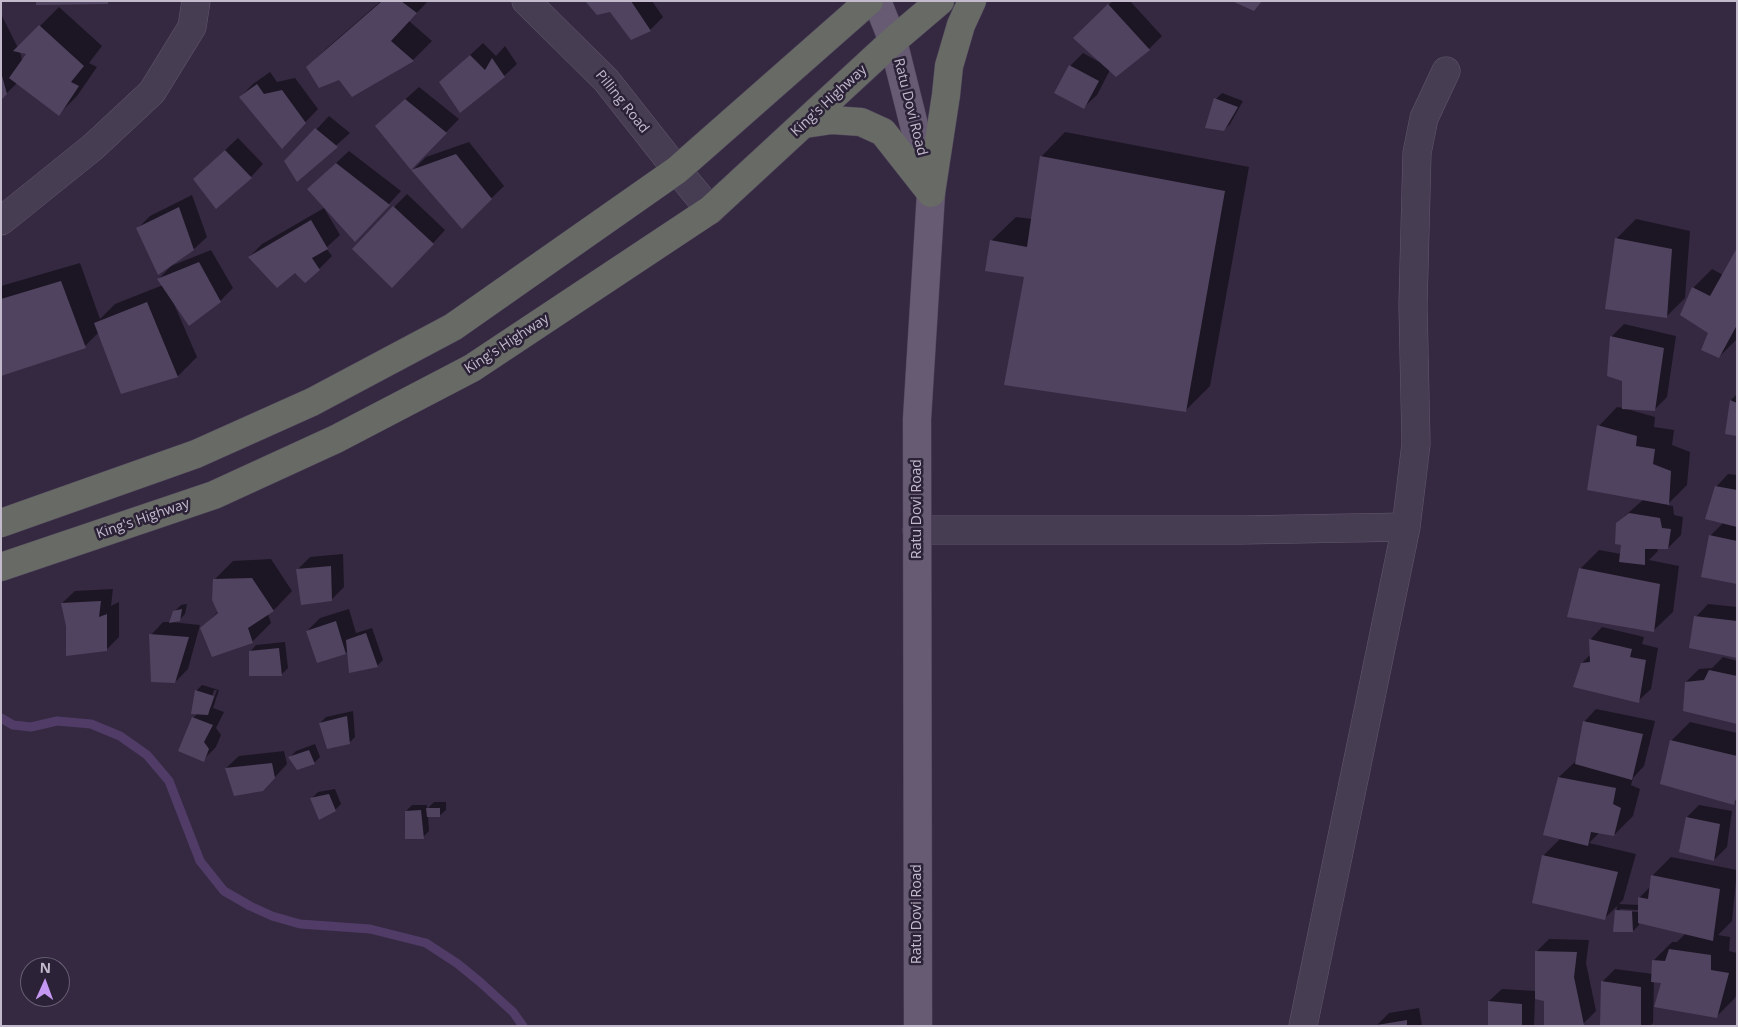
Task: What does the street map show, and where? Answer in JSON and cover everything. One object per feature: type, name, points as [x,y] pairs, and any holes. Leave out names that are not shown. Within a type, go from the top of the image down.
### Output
[{"type":"highway","points":[[1,523],[196,454],[312,402],[453,327],[677,170],[869,1]]},
{"type":"highway","name":"King's Highway","points":[[1,567],[214,495],[336,439],[472,368],[710,210],[893,41],[940,1]]},
{"type":"highway","points":[[931,193],[949,66],[961,25],[972,1]]},
{"type":"highway","points":[[805,124],[832,120],[861,122],[883,132],[931,193]]},
{"type":"main road","name":"Ratu Dovi Road","points":[[877,1],[893,41],[931,193],[917,419],[918,1026]]},
{"type":"street","points":[[1,221],[93,147],[152,92],[192,27],[196,1]]},
{"type":"street","name":"Pilling Road","points":[[526,1],[606,80],[710,210]]},
{"type":"street","points":[[1303,1026],[1406,527],[1416,444],[1413,305],[1417,152],[1424,118],[1446,71]]},
{"type":"street","points":[[917,530],[1242,530],[1406,527]]},
{"type":"building","points":[[36,1],[108,1],[108,4],[36,5]]},
{"type":"building","points":[[382,1],[401,1],[417,13],[391,41],[414,61],[352,97],[339,80],[319,88],[306,67]]},
{"type":"building","points":[[585,1],[631,1],[651,31],[631,40],[610,12],[597,15]]},
{"type":"building","points":[[1232,1],[1262,1],[1254,11]]},
{"type":"building","points":[[1108,4],[1150,50],[1116,77],[1073,38]]},
{"type":"building","points":[[39,25],[84,66],[71,82],[79,86],[59,116],[9,78],[26,54],[13,51]]},
{"type":"building","points":[[470,55],[485,70],[492,58],[505,77],[460,113],[439,82]]},
{"type":"building","points":[[1069,65],[1099,81],[1084,109],[1054,93]]},
{"type":"building","points":[[1,72],[7,94],[1,100]]},
{"type":"building","points":[[257,84],[264,94],[282,90],[306,123],[282,149],[239,97]]},
{"type":"building","points":[[1214,98],[1238,107],[1224,131],[1205,128]]},
{"type":"building","points":[[405,99],[447,133],[411,170],[375,126]]},
{"type":"building","points":[[315,128],[338,147],[297,182],[284,161]]},
{"type":"building","points":[[225,150],[252,178],[216,209],[193,179]]},
{"type":"building","points":[[456,154],[492,199],[462,229],[411,170]]},
{"type":"building","points":[[1040,156],[1225,191],[1186,412],[1004,385],[1024,277],[985,271],[990,240],[1027,247]]},
{"type":"building","points":[[336,163],[390,205],[355,242],[307,189]]},
{"type":"building","points":[[393,206],[434,244],[392,288],[352,249]]},
{"type":"building","points":[[179,207],[194,250],[158,275],[136,228]]},
{"type":"building","points":[[311,220],[328,249],[312,258],[320,270],[305,283],[295,273],[277,288],[248,257]]},
{"type":"building","points":[[1615,238],[1672,249],[1667,318],[1605,309]]},
{"type":"building","points":[[1737,248],[1737,325],[1719,358],[1701,350],[1708,333],[1680,315],[1692,287],[1710,296]]},
{"type":"building","points":[[199,262],[221,302],[189,326],[157,279]]},
{"type":"building","points":[[61,281],[86,348],[1,376],[1,299]]},
{"type":"building","points":[[147,302],[178,377],[121,394],[94,323]]},
{"type":"building","points":[[1610,336],[1664,348],[1655,411],[1622,409],[1622,381],[1607,376]]},
{"type":"building","points":[[1730,400],[1737,403],[1737,436],[1725,434]]},
{"type":"building","points":[[1597,425],[1637,436],[1636,446],[1655,449],[1653,464],[1671,471],[1669,505],[1587,490]]},
{"type":"building","points":[[1715,486],[1737,490],[1737,527],[1705,519]]},
{"type":"building","points":[[1629,513],[1660,518],[1662,528],[1671,529],[1668,549],[1645,549],[1645,565],[1619,562],[1621,545],[1615,544],[1616,523]]},
{"type":"building","points":[[1709,535],[1737,541],[1737,584],[1701,577]]},
{"type":"building","points":[[331,566],[332,601],[301,605],[296,569]]},
{"type":"building","points":[[1579,568],[1660,584],[1654,632],[1567,617]]},
{"type":"building","points":[[252,578],[274,611],[248,628],[253,643],[212,657],[200,628],[218,613],[212,600],[213,579]]},
{"type":"building","points":[[101,601],[99,617],[107,614],[107,651],[66,656],[66,626],[61,603]]},
{"type":"building","points":[[182,609],[180,621],[169,623],[173,611]]},
{"type":"building","points":[[1694,616],[1737,621],[1737,658],[1689,648]]},
{"type":"building","points":[[336,621],[346,654],[317,663],[306,631]]},
{"type":"building","points":[[366,633],[378,667],[349,673],[346,640]]},
{"type":"building","points":[[149,634],[189,637],[175,683],[151,682]]},
{"type":"building","points":[[1589,639],[1632,649],[1630,657],[1646,660],[1639,703],[1573,687],[1581,663],[1590,662]]},
{"type":"building","points":[[279,648],[282,676],[249,676],[249,651]]},
{"type":"building","points":[[1709,670],[1737,676],[1737,724],[1683,711],[1685,682],[1704,680]]},
{"type":"building","points":[[195,690],[214,696],[208,715],[191,714]]},
{"type":"building","points":[[347,716],[350,744],[327,749],[319,723]]},
{"type":"building","points":[[192,717],[213,725],[204,742],[209,749],[204,762],[178,751]]},
{"type":"building","points":[[1583,721],[1643,734],[1632,780],[1575,764]]},
{"type":"building","points":[[1670,740],[1737,756],[1737,796],[1734,805],[1660,784]]},
{"type":"building","points":[[309,750],[315,764],[297,770],[288,757]]},
{"type":"building","points":[[272,763],[275,778],[263,791],[234,796],[225,768]]},
{"type":"building","points":[[1558,777],[1616,788],[1613,804],[1621,808],[1614,836],[1591,832],[1588,846],[1543,835]]},
{"type":"building","points":[[329,794],[336,811],[319,820],[310,798]]},
{"type":"building","points":[[426,808],[440,808],[440,817],[427,817]]},
{"type":"building","points":[[421,810],[424,839],[405,839],[405,811]]},
{"type":"building","points":[[1686,817],[1720,824],[1714,861],[1679,852]]},
{"type":"building","points":[[1542,855],[1618,872],[1605,920],[1532,903]]},
{"type":"building","points":[[1651,875],[1720,889],[1713,941],[1638,923],[1638,897],[1648,899]]},
{"type":"building","points":[[1615,910],[1632,911],[1633,932],[1613,932]]},
{"type":"building","points":[[1669,949],[1711,955],[1711,970],[1729,973],[1717,1018],[1654,1007],[1661,983],[1651,982],[1652,960],[1665,961]]},
{"type":"building","points":[[1535,951],[1577,952],[1574,977],[1584,1025],[1544,1026],[1544,1001],[1535,999]]},
{"type":"building","points":[[1601,981],[1641,987],[1641,1026],[1600,1026]]},
{"type":"building","points":[[1488,1001],[1522,1004],[1522,1026],[1488,1026]]},
{"type":"building","points":[[1407,1020],[1407,1026],[1377,1026],[1377,1025]]},
{"type":"waterway","points":[[1,718],[13,725],[31,727],[57,721],[91,724],[120,736],[147,755],[169,781],[200,861],[224,891],[272,916],[300,924],[370,929],[426,943],[458,964],[480,982],[513,1012],[523,1026]]}]
